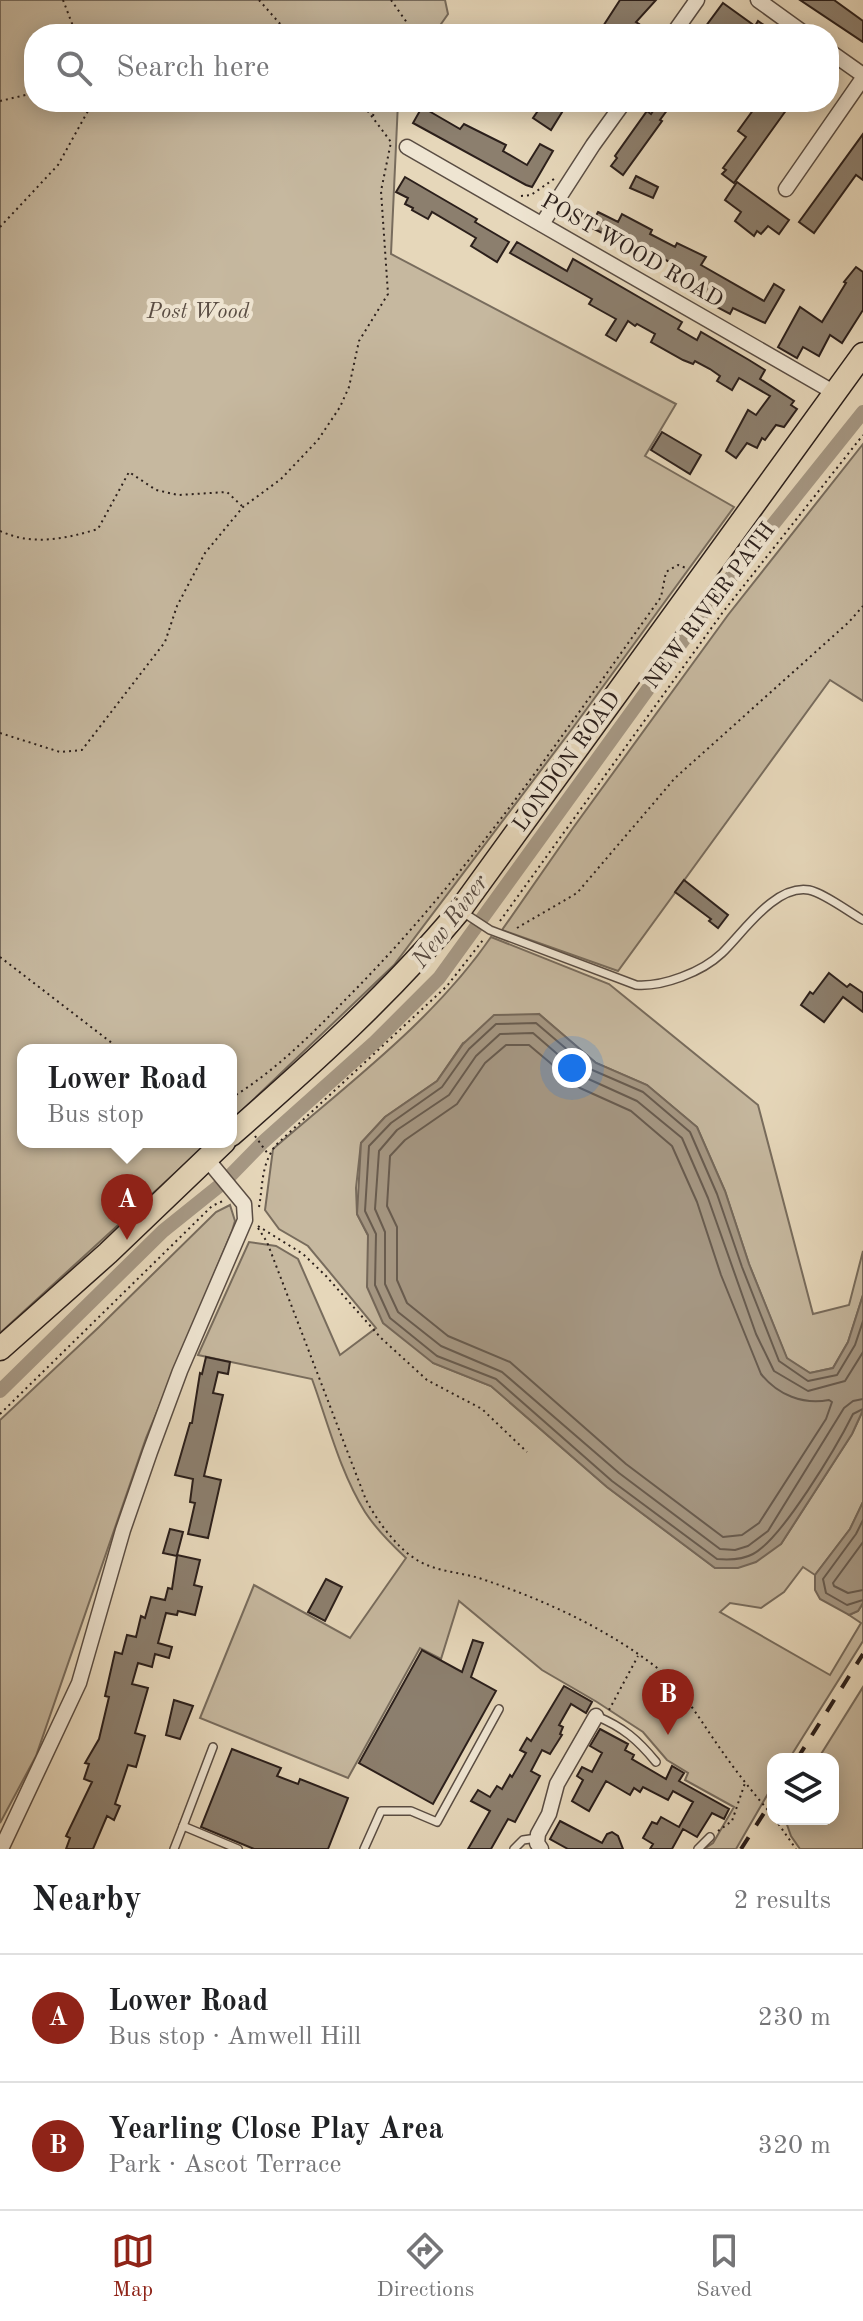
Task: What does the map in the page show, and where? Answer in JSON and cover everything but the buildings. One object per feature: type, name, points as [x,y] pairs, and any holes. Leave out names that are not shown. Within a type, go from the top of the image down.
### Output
[{"type":"main road","name":"LONDON ROAD","points":[[237,1130],[351,1028],[467,915],[699,579],[863,354]]},
{"type":"main road","points":[[0,1349],[108,1253],[213,1166],[221,1148]]},
{"type":"street","points":[[680,24],[697,0]]},
{"type":"street","points":[[758,0],[791,24]]},
{"type":"street","points":[[839,58],[863,76],[839,111]]},
{"type":"street","points":[[542,224],[617,112]]},
{"type":"street","points":[[786,189],[838,112]]},
{"type":"street","name":"POST WOOD ROAD","points":[[407,147],[835,393]]},
{"type":"street","points":[[1,1849],[79,1683],[123,1530],[150,1452],[180,1371],[245,1220],[244,1204],[231,1193],[213,1166]]},
{"type":"street","points":[[539,1844],[557,1784],[600,1718]]},
{"type":"lane","points":[[467,915],[636,985],[651,986],[686,975],[720,956],[769,904],[794,890],[811,890],[863,920]]},
{"type":"lane","points":[[364,1849],[381,1811],[411,1811],[437,1822],[499,1709]]},
{"type":"lane","points":[[600,1718],[638,1739],[656,1762]]},
{"type":"lane","points":[[174,1849],[213,1747]]},
{"type":"lane","points":[[183,1826],[238,1849]]},
{"type":"lane","points":[[698,1849],[710,1837]]},
{"type":"lane","points":[[514,1849],[523,1840],[539,1844]]},
{"type":"path","points":[[63,0],[72,24]]},
{"type":"path","points":[[259,0],[280,24]]},
{"type":"path","points":[[391,0],[408,24]]},
{"type":"path","points":[[0,101],[24,96]]},
{"type":"path","points":[[0,227],[58,165],[87,112]]},
{"type":"path","points":[[0,733],[60,752],[82,750],[165,642],[177,606],[205,553],[243,507],[281,479],[318,440],[349,387],[359,341],[388,294],[381,191],[391,142],[369,112]]},
{"type":"path","points":[[373,117],[374,112]]},
{"type":"path","points":[[496,198],[531,195],[554,178],[576,170]]},
{"type":"path","name":"NEW RIVER PATH","points":[[268,1155],[285,1135],[447,986],[723,612],[863,435]]},
{"type":"path","points":[[0,531],[26,540],[52,541],[98,529],[129,472],[156,490],[178,495],[227,492],[243,507]]},
{"type":"path","points":[[237,1094],[274,1067],[325,1021],[378,968],[427,912],[529,780],[661,597],[666,572],[678,565],[699,579]]},
{"type":"path","points":[[512,929],[521,927],[577,893],[675,778],[863,606]]},
{"type":"path","points":[[491,927],[506,927]]},
{"type":"path","points":[[0,957],[113,1044]]},
{"type":"path","points":[[256,1139],[268,1155],[261,1198]]},
{"type":"path","points":[[0,1414],[212,1206],[231,1193]]},
{"type":"path","points":[[527,1452],[482,1409],[427,1380],[381,1338],[303,1254],[255,1225],[267,1242],[366,1500],[391,1535],[409,1555],[428,1566],[479,1578],[567,1612],[608,1634],[659,1669],[687,1699],[767,1809]]},
{"type":"path","points":[[600,1718],[639,1655]]},
{"type":"path","points":[[710,1837],[732,1821],[746,1782]]},
{"type":"path","points":[[779,1825],[796,1849]]},
{"type":"green space","name":"Post Wood","points":[[0,0],[445,0],[448,14],[441,24],[24,24],[24,112],[398,112],[391,254],[676,404],[645,456],[734,507],[394,965],[237,1115],[237,1044],[17,1044],[17,1148],[202,1148],[0,1333]]},
{"type":"green space","points":[[863,444],[863,701],[830,680],[618,971],[502,930],[728,615]]},
{"type":"green space","points":[[491,937],[609,984],[758,1105],[813,1314],[849,1305],[863,1251],[863,1295],[848,1342],[833,1368],[810,1373],[787,1359],[749,1264],[725,1191],[697,1127],[647,1085],[596,1063],[539,1014],[463,1043],[437,1081],[385,1117],[361,1143],[356,1188],[357,1214],[433,1363],[491,1386],[607,1487],[715,1568],[781,1544],[852,1434],[863,1410],[863,1502],[850,1529],[815,1575],[803,1567],[784,1592],[761,1608],[730,1603],[720,1612],[830,1675],[861,1623],[849,1615],[858,1611],[863,1603],[863,1641],[793,1753],[767,1753],[767,1795],[736,1849],[704,1849],[713,1843],[734,1807],[685,1780],[688,1773],[667,1760],[643,1732],[542,1670],[459,1601],[441,1659],[420,1648],[348,1778],[200,1718],[254,1585],[350,1638],[406,1558],[374,1524],[356,1497],[341,1464],[312,1379],[198,1355],[249,1242],[276,1246],[298,1259],[340,1355],[376,1328],[308,1246],[279,1229],[265,1210],[273,1149],[417,1023]]},
{"type":"green space","points":[[230,1205],[235,1221],[232,1231],[146,1438],[36,1756],[0,1823],[0,1420],[216,1212]]},
{"type":"green space","points":[[863,1687],[863,1849],[800,1849],[791,1836],[787,1825],[839,1825],[839,1753],[822,1753]]},
{"type":"water","points":[[539,1014],[596,1063],[647,1085],[697,1127],[725,1191],[749,1264],[787,1358],[810,1373],[833,1368],[848,1342],[863,1295],[863,1410],[852,1434],[781,1544],[756,1562],[738,1568],[715,1568],[607,1487],[491,1386],[433,1363],[383,1323],[367,1287],[368,1235],[357,1214],[361,1143],[385,1117],[437,1081],[463,1044],[494,1015]]},
{"type":"water","points":[[863,1502],[863,1603],[858,1611],[849,1615],[820,1599],[815,1590],[815,1575],[850,1529]]},
{"type":"waterway","name":"New River","points":[[0,1391],[163,1231],[224,1182],[439,978],[711,602],[863,412]]},
{"type":"railway","points":[[801,1753],[863,1654]]},
{"type":"railway","points":[[741,1849],[767,1808]]},
{"type":"place","name":"Lower Road","points":[[127,1240]]},
{"type":"place","name":"Yearling Close Play Area","points":[[668,1735]]}]
